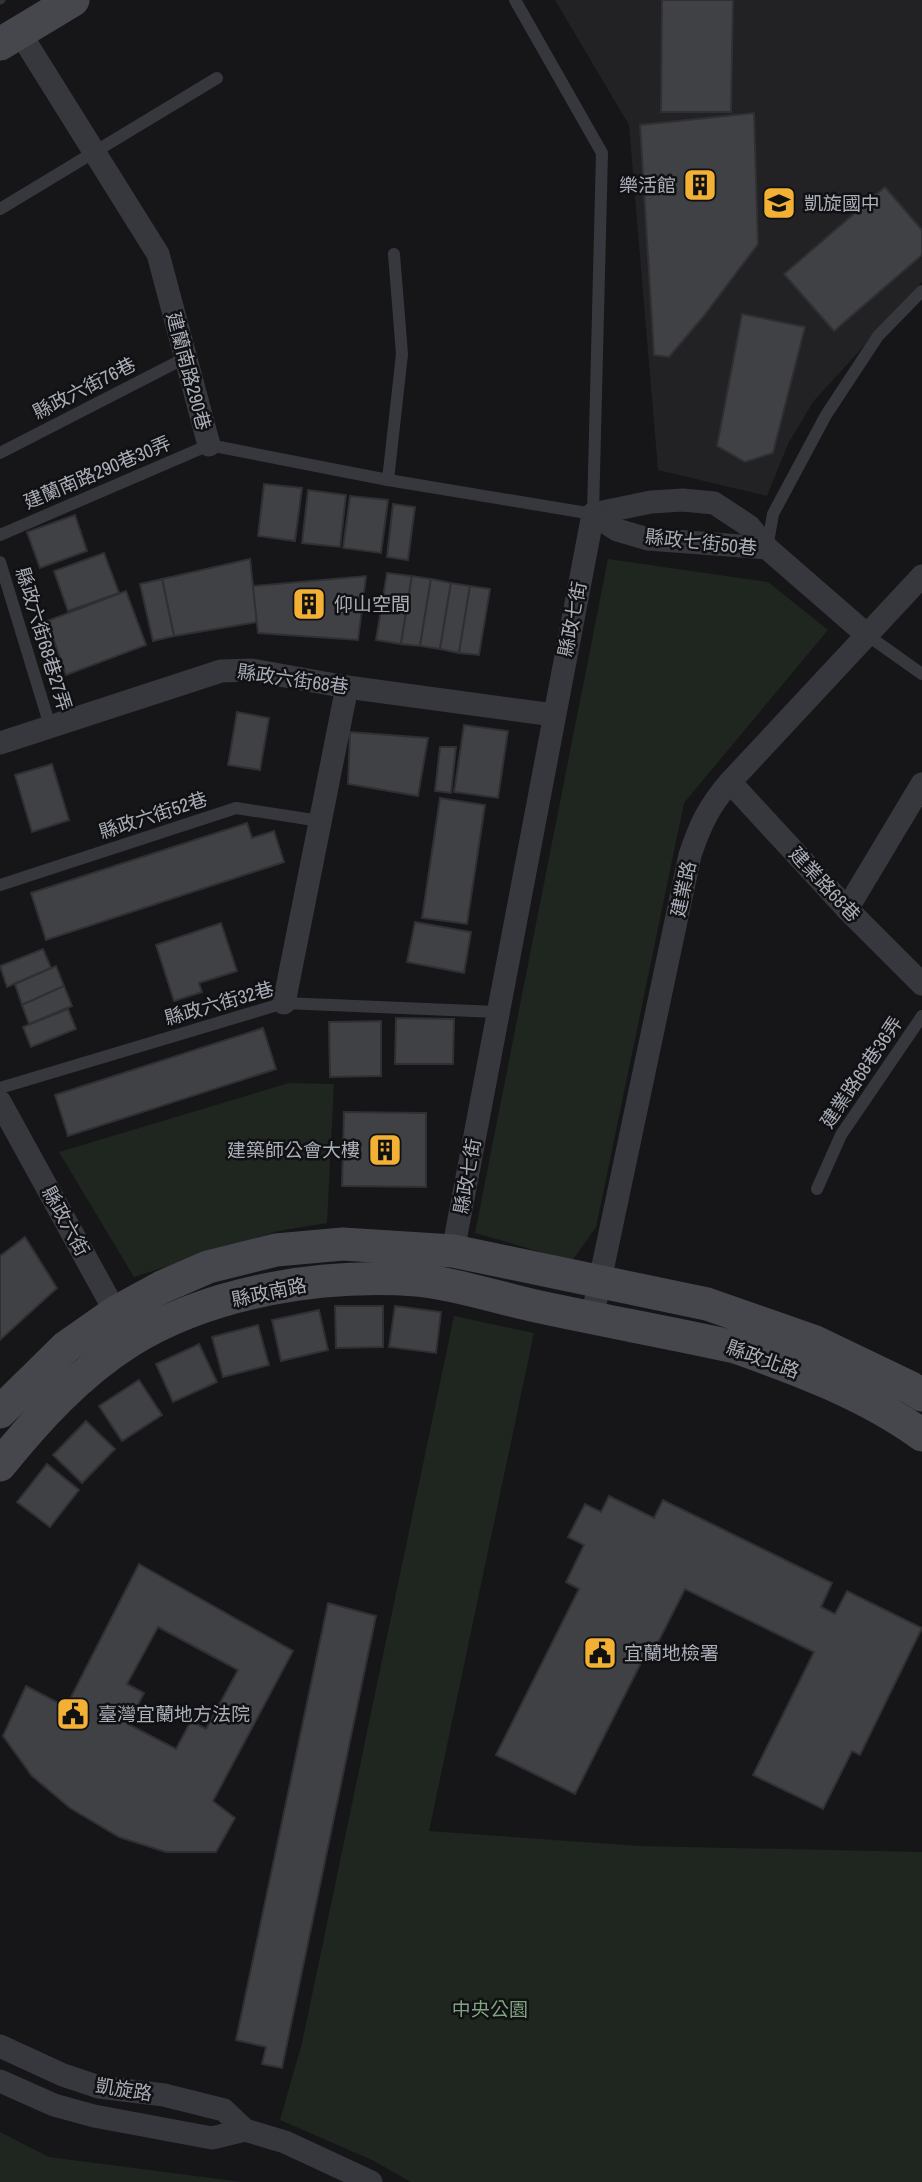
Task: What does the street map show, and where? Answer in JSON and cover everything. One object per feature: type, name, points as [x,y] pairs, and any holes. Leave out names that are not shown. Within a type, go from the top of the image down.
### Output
[{"type":"street","points":[[10,38],[73,0]]},
{"type":"street","name":"建蘭南路290巷","points":[[10,38],[95,151],[158,254],[209,445]]},
{"type":"street","points":[[593,514],[651,502],[683,500],[714,503],[749,526],[767,548]]},
{"type":"street","name":"縣政七街50巷","points":[[593,514],[617,530],[648,539],[767,548],[867,635]]},
{"type":"street","name":"縣政七街","points":[[453,1251],[593,514]]},
{"type":"street","name":"建業路","points":[[592,1318],[690,855],[711,804],[922,576]]},
{"type":"street","name":"縣政六街68巷","points":[[0,743],[221,671],[251,670],[347,687],[554,715]]},
{"type":"street","points":[[284,1003],[347,687]]},
{"type":"street","name":"建業路68巷","points":[[730,782],[847,909],[922,984]]},
{"type":"street","points":[[847,909],[922,784]]},
{"type":"street","name":"縣政六街","points":[[0,1102],[123,1327]]},
{"type":"street","name":"縣政南路","points":[[0,1465],[37,1420],[87,1374],[123,1327],[162,1287],[208,1267],[276,1250],[343,1244],[453,1251],[600,1280]]},
{"type":"street","name":"縣政南路","points":[[0,1412],[66,1347],[123,1327],[182,1315],[246,1294],[294,1284],[356,1278],[420,1280],[592,1318]]},
{"type":"street","name":"縣政北路","points":[[600,1280],[707,1304],[813,1341],[908,1397],[922,1436]]},
{"type":"street","name":"縣政北路","points":[[592,1318],[734,1347],[785,1364],[867,1403],[908,1397]]},
{"type":"street","name":"凱旋路","points":[[0,2046],[63,2075],[99,2087],[164,2095],[224,2110],[245,2130],[285,2142],[371,2182]]},
{"type":"street","name":"凱旋路","points":[[0,2081],[54,2105],[94,2116],[212,2138],[245,2130]]},
{"type":"lane","name":"縣政七街","points":[[515,0],[602,153],[593,514]]},
{"type":"lane","points":[[0,209],[217,78]]},
{"type":"lane","points":[[388,480],[402,354],[394,254]]},
{"type":"lane","points":[[767,548],[773,514],[826,415],[878,336],[922,291]]},
{"type":"lane","name":"縣政六街76巷","points":[[0,453],[185,358]]},
{"type":"lane","name":"建蘭南路290巷","points":[[209,445],[388,480],[593,514]]},
{"type":"lane","name":"建蘭南路290巷30弄","points":[[0,535],[209,445]]},
{"type":"lane","name":"縣政六街68巷27弄","points":[[0,562],[50,726]]},
{"type":"lane","points":[[867,635],[922,674]]},
{"type":"lane","name":"縣政六街52巷","points":[[0,885],[236,808],[320,821]]},
{"type":"lane","name":"縣政六街32巷","points":[[0,1088],[284,1003],[497,1012]]},
{"type":"lane","name":"建業路68巷36弄","points":[[817,1189],[841,1135],[922,1016]]},
{"type":"shaded area","name":"凱旋國中","points":[[555,0],[922,0],[922,282],[813,402],[788,444],[767,496],[658,470],[629,125]]},
{"type":"green space","points":[[608,559],[768,582],[828,630],[684,803],[596,1227],[572,1261],[475,1233]]},
{"type":"green space","points":[[289,1083],[334,1084],[327,1223],[278,1231],[134,1277],[59,1152]]},
{"type":"green space","name":"中央公園","points":[[454,1316],[534,1333],[429,1831],[639,1846],[922,1852],[922,2182],[411,2182],[372,2160],[280,2120],[302,2043]]},
{"type":"green space","points":[[0,2132],[49,2157],[242,2182],[0,2182]]},
{"type":"building","points":[[662,0],[733,0],[731,112],[661,112]]},
{"type":"building","name":"樂活館","points":[[754,113],[758,244],[669,357],[654,355],[640,125]]},
{"type":"building","points":[[885,187],[922,230],[922,255],[834,331],[784,274]]},
{"type":"building","points":[[742,314],[805,327],[773,453],[745,462],[717,446]]},
{"type":"building","points":[[264,484],[302,488],[295,541],[258,536]]},
{"type":"building","points":[[308,490],[346,495],[340,547],[302,543]]},
{"type":"building","points":[[350,496],[388,500],[381,553],[343,548]]},
{"type":"building","points":[[393,504],[415,507],[408,560],[387,557]]},
{"type":"building","points":[[75,515],[87,551],[40,568],[27,532]]},
{"type":"building","points":[[104,553],[119,593],[68,611],[54,571]]},
{"type":"building","points":[[250,559],[257,622],[174,636],[162,579]]},
{"type":"building","points":[[387,573],[412,576],[401,644],[376,640]]},
{"type":"building","name":"仰山空間","points":[[366,576],[358,640],[258,633],[253,586]]},
{"type":"building","points":[[412,576],[431,579],[420,646],[401,644]]},
{"type":"building","points":[[162,579],[174,636],[153,641],[140,584]]},
{"type":"building","points":[[431,579],[451,583],[440,649],[420,646]]},
{"type":"building","points":[[451,583],[470,586],[459,653],[440,649]]},
{"type":"building","points":[[470,586],[490,589],[479,655],[459,653]]},
{"type":"building","points":[[126,591],[146,645],[66,675],[47,621]]},
{"type":"building","points":[[237,712],[269,718],[260,770],[228,765]]},
{"type":"building","points":[[464,725],[508,731],[498,798],[454,792]]},
{"type":"building","points":[[350,732],[428,738],[418,796],[348,784]]},
{"type":"building","points":[[440,747],[456,747],[451,793],[435,791]]},
{"type":"building","points":[[52,764],[69,820],[32,832],[15,775]]},
{"type":"building","points":[[440,798],[485,805],[467,924],[422,918]]},
{"type":"building","points":[[247,823],[252,838],[274,831],[284,862],[46,940],[31,893]]},
{"type":"building","points":[[415,922],[471,932],[464,973],[407,962]]},
{"type":"building","points":[[221,923],[237,971],[199,983],[202,992],[174,1001],[156,945]]},
{"type":"building","points":[[43,949],[51,968],[7,987],[0,966]]},
{"type":"building","points":[[56,966],[64,986],[22,1005],[15,984]]},
{"type":"building","points":[[64,986],[72,1006],[29,1024],[22,1005]]},
{"type":"building","points":[[68,1009],[76,1029],[31,1047],[23,1027]]},
{"type":"building","points":[[396,1018],[454,1019],[453,1064],[395,1064]]},
{"type":"building","points":[[381,1021],[381,1076],[330,1077],[329,1022]]},
{"type":"building","points":[[263,1028],[276,1069],[68,1136],[55,1095]]},
{"type":"building","name":"建築師公會大樓","points":[[344,1112],[426,1113],[426,1187],[342,1186]]},
{"type":"building","points":[[25,1237],[57,1288],[0,1340],[0,1256]]},
{"type":"building","points":[[335,1306],[383,1306],[383,1347],[336,1348]]},
{"type":"building","points":[[395,1306],[441,1312],[436,1353],[389,1347]]},
{"type":"building","points":[[319,1310],[328,1350],[281,1361],[272,1320]]},
{"type":"building","points":[[258,1325],[269,1365],[223,1377],[212,1337]]},
{"type":"building","points":[[199,1344],[217,1382],[173,1402],[156,1364]]},
{"type":"building","points":[[139,1380],[162,1415],[122,1441],[99,1406]]},
{"type":"building","points":[[86,1421],[115,1449],[82,1483],[53,1455]]},
{"type":"building","points":[[47,1464],[79,1490],[50,1527],[17,1502]]},
{"type":"building","name":"宜蘭地檢署","points":[[609,1496],[654,1518],[663,1500],[832,1583],[821,1607],[835,1614],[847,1591],[922,1628],[860,1755],[852,1751],[823,1809],[753,1775],[814,1652],[685,1589],[651,1656],[646,1653],[575,1794],[496,1755],[579,1589],[566,1582],[584,1545],[568,1537],[585,1504],[601,1512]]},
{"type":"building","name":"臺灣宜蘭地方法院","points":[[139,1564],[293,1651],[213,1801],[235,1818],[216,1852],[166,1852],[119,1837],[70,1808],[32,1776],[3,1736],[26,1686],[66,1707]],"holes":[[[158,1627],[238,1670],[206,1729],[191,1721],[176,1749],[128,1724],[144,1693],[127,1684]]]},
{"type":"building","points":[[328,1603],[376,1616],[282,2068],[262,2064],[266,2047],[236,2040]]},
{"type":"place","name":"樂活館","points":[[700,185]]},
{"type":"place","name":"凱旋國中","points":[[779,203]]},
{"type":"place","name":"仰山空間","points":[[309,604]]},
{"type":"place","name":"建築師公會大樓","points":[[385,1150]]},
{"type":"place","name":"宜蘭地檢署","points":[[600,1653]]},
{"type":"place","name":"臺灣宜蘭地方法院","points":[[73,1714]]}]
